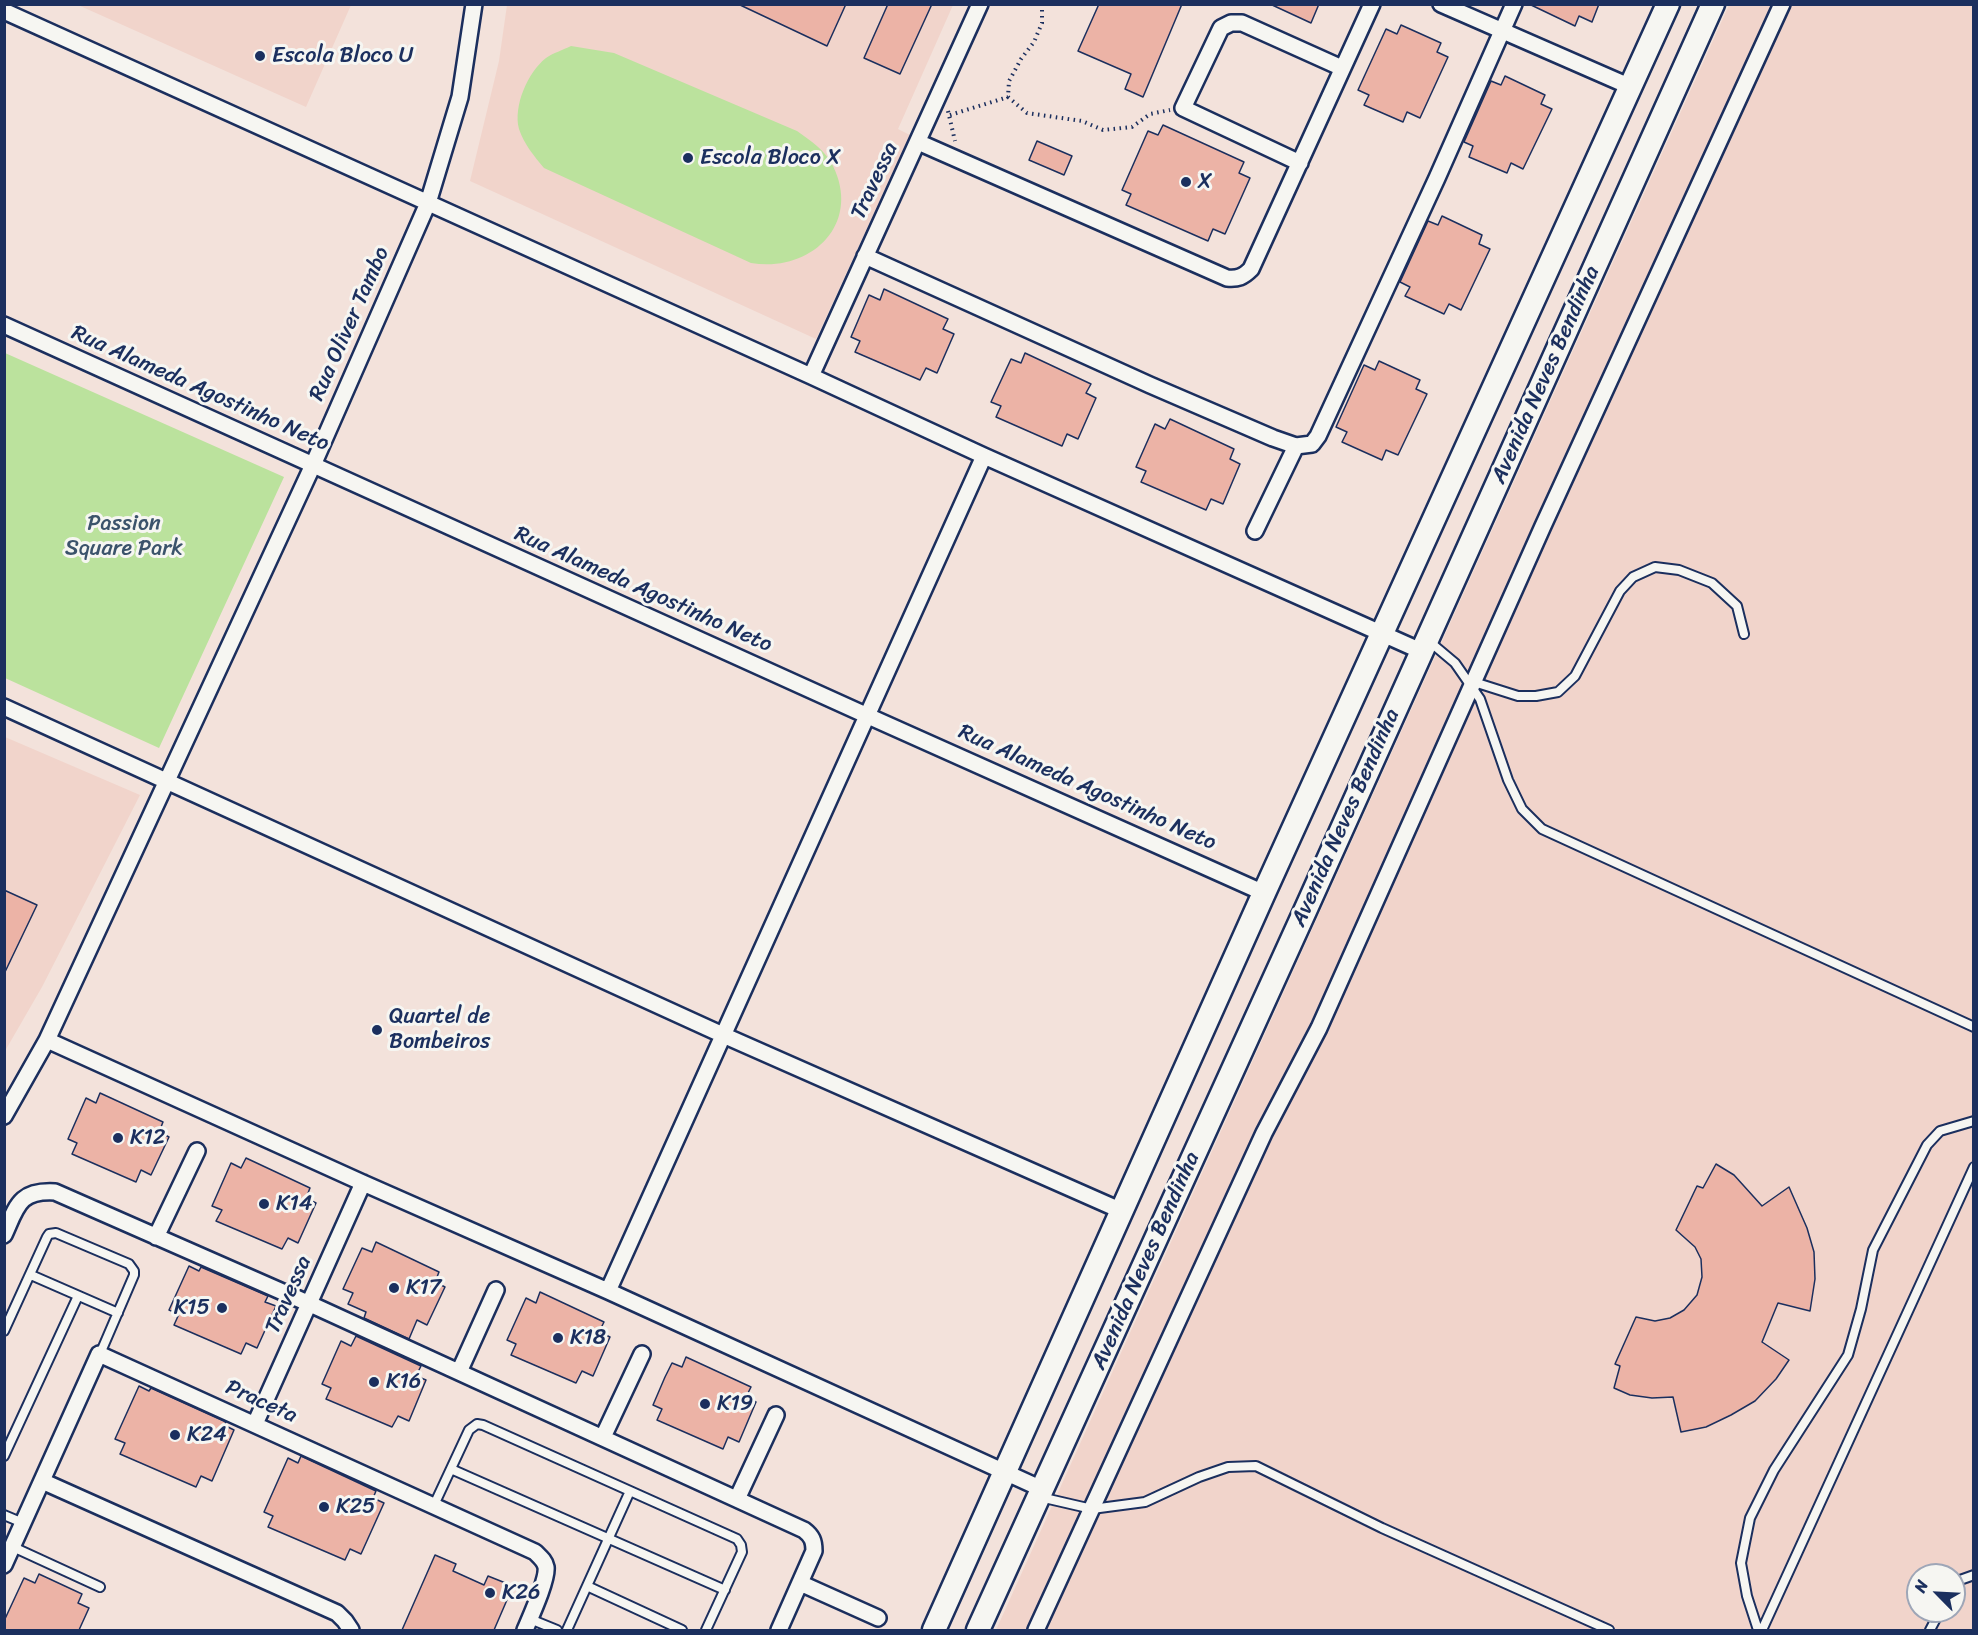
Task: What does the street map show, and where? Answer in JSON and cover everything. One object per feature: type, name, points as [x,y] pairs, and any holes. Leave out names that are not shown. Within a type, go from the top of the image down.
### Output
[{"type":"street","name":"Rua Oliver Tambo","points":[[4,1116],[47,1040],[312,465],[428,203],[460,97],[474,4]]},
{"type":"street","name":"Travessa","points":[[811,376],[980,4]]},
{"type":"street","points":[[918,141],[1227,278],[1237,279],[1245,276],[1251,269],[1372,4]]},
{"type":"street","points":[[1442,4],[1630,87]]},
{"type":"street","points":[[865,256],[1150,385],[1296,446],[1312,444],[1318,436],[1422,211],[1514,4]]},
{"type":"street","name":"Avenida Neves Bendinha","points":[[934,1630],[1264,893],[1668,4]]},
{"type":"street","name":"Avenida Neves Bendinha","points":[[978,1630],[1305,911],[1713,4]]},
{"type":"street","points":[[1036,1630],[1264,1133],[1319,1028],[1782,4]]},
{"type":"street","points":[[4,11],[1382,634],[1423,645]]},
{"type":"street","points":[[1300,163],[1183,108],[1221,28],[1231,23],[1242,23],[1342,68]]},
{"type":"street","name":"Rua Alameda Agostinho Neto","points":[[4,325],[1264,893]]},
{"type":"street","points":[[1255,531],[1296,446]]},
{"type":"street","points":[[608,1291],[984,456]]},
{"type":"street","points":[[4,707],[723,1035],[1122,1211]]},
{"type":"street","points":[[47,1040],[608,1291],[1005,1472],[1041,1493]]},
{"type":"street","points":[[156,1237],[197,1151]]},
{"type":"street","name":"Travessa","points":[[255,1424],[363,1183]]},
{"type":"street","points":[[4,1235],[17,1208],[28,1195],[39,1191],[55,1192],[310,1304],[804,1530],[811,1535],[814,1543],[813,1551],[779,1630]]},
{"type":"street","points":[[459,1372],[496,1290]]},
{"type":"street","points":[[4,1565],[99,1354]]},
{"type":"street","name":"Praceta","points":[[99,1354],[535,1552],[542,1559],[546,1568],[545,1579],[527,1625]]},
{"type":"street","points":[[603,1437],[642,1354]]},
{"type":"street","points":[[737,1499],[777,1415]]},
{"type":"street","points":[[42,1481],[337,1613],[351,1630]]},
{"type":"street","points":[[800,1583],[878,1618]]},
{"type":"lane","points":[[1473,684],[1518,696],[1558,692],[1575,676],[1620,591],[1634,577],[1655,567],[1679,570],[1712,583],[1737,606],[1743,634]]},
{"type":"lane","points":[[1423,645],[1455,663],[1473,684],[1508,780],[1522,809],[1542,829],[1974,1027]]},
{"type":"lane","points":[[1760,1630],[1747,1596],[1741,1563],[1750,1518],[1774,1470],[1848,1355],[1874,1250],[1927,1145],[1940,1131],[1974,1121]]},
{"type":"lane","points":[[1760,1630],[1974,1167]]},
{"type":"lane","points":[[4,1331],[49,1234],[57,1233],[129,1264],[134,1271],[99,1354]]},
{"type":"lane","points":[[31,1275],[118,1313]]},
{"type":"lane","points":[[4,1456],[78,1296]]},
{"type":"lane","points":[[434,1505],[470,1430],[477,1424],[737,1539],[742,1552],[706,1630]]},
{"type":"lane","points":[[1041,1493],[1092,1509],[1145,1502],[1198,1477],[1228,1467],[1256,1466],[1382,1528],[1609,1630]]},
{"type":"lane","points":[[451,1469],[725,1590]]},
{"type":"lane","points":[[567,1630],[630,1491]]},
{"type":"lane","points":[[4,1515],[23,1523]]},
{"type":"lane","points":[[13,1547],[100,1587]]},
{"type":"lane","points":[[587,1586],[682,1630]]},
{"type":"lane","points":[[527,1625],[557,1630]]},
{"type":"path","points":[[1008,97],[1009,81],[1034,42],[1042,23],[1042,4]]},
{"type":"path","points":[[940,93],[950,116],[954,141],[952,157]]},
{"type":"path","points":[[950,116],[1008,97]]},
{"type":"path","points":[[1008,97],[1027,113],[1082,121],[1102,130],[1132,127],[1150,114],[1183,108]]},
{"type":"shaded area","name":"Escola Bloco U","points":[[78,5],[351,5],[306,107]]},
{"type":"shaded area","name":"Escola Bloco X","points":[[507,5],[953,5],[898,129],[910,135],[816,339],[470,181],[499,61]]},
{"type":"shaded area","points":[[1729,5],[1973,5],[1973,1630],[996,1630]]},
{"type":"shaded area","points":[[5,737],[140,795],[42,987],[5,1051]]},
{"type":"green space","points":[[571,46],[614,53],[797,131],[812,142],[830,160],[840,188],[841,207],[835,225],[825,240],[811,252],[793,260],[773,264],[751,263],[544,168],[526,145],[519,129],[520,100],[539,64],[549,56]]},
{"type":"green space","name":"Passion Square Park","points":[[5,353],[284,477],[159,748],[5,678]]},
{"type":"building","points":[[738,4],[846,4],[827,46]]},
{"type":"building","points":[[888,4],[932,4],[900,74],[864,58]]},
{"type":"building","points":[[1099,4],[1182,4],[1143,97],[1125,89],[1131,74],[1078,51]]},
{"type":"building","points":[[1270,4],[1319,4],[1311,23]]},
{"type":"building","points":[[1529,4],[1599,4],[1592,22],[1579,16],[1575,26]]},
{"type":"building","points":[[1401,25],[1441,43],[1437,52],[1448,57],[1420,118],[1407,112],[1403,122],[1364,105],[1369,95],[1358,90],[1386,29],[1397,34]]},
{"type":"building","points":[[1505,76],[1545,95],[1541,104],[1552,109],[1523,169],[1511,163],[1507,173],[1469,157],[1473,146],[1464,142],[1491,81],[1501,85]]},
{"type":"building","name":"X","points":[[1163,125],[1244,162],[1239,173],[1250,178],[1225,234],[1213,229],[1208,241],[1126,205],[1131,194],[1122,190],[1148,131],[1158,135]]},
{"type":"building","points":[[1037,141],[1072,156],[1064,175],[1029,160]]},
{"type":"building","points":[[1442,216],[1482,235],[1479,244],[1490,249],[1461,310],[1449,304],[1444,314],[1405,296],[1410,287],[1400,282],[1428,221],[1438,225]]},
{"type":"building","points":[[884,289],[948,319],[943,329],[954,334],[937,373],[926,368],[920,380],[855,352],[860,341],[851,337],[869,295],[880,300]]},
{"type":"building","points":[[1025,353],[1091,384],[1086,393],[1096,398],[1078,439],[1067,434],[1062,446],[996,417],[1001,406],[991,402],[1011,359],[1021,363]]},
{"type":"building","points":[[1379,361],[1420,380],[1416,389],[1427,394],[1398,455],[1386,450],[1382,460],[1342,442],[1347,432],[1336,427],[1364,365],[1375,370]]},
{"type":"building","points":[[1170,419],[1234,449],[1230,459],[1240,464],[1223,504],[1211,499],[1206,510],[1141,482],[1146,471],[1136,467],[1155,424],[1165,429]]},
{"type":"building","points":[[4,890],[37,905],[4,974]]},
{"type":"building","name":"K12","points":[[100,1093],[163,1122],[159,1132],[169,1137],[151,1175],[141,1170],[136,1182],[72,1154],[77,1143],[68,1139],[86,1098],[96,1103]]},
{"type":"building","name":"K14","points":[[246,1158],[310,1188],[306,1198],[316,1203],[298,1243],[288,1238],[282,1249],[216,1221],[222,1210],[212,1206],[231,1163],[241,1168]]},
{"type":"building","points":[[1716,1164],[1734,1175],[1762,1206],[1789,1187],[1807,1228],[1814,1252],[1815,1279],[1810,1311],[1778,1303],[1762,1342],[1789,1360],[1776,1379],[1755,1401],[1731,1415],[1706,1427],[1681,1432],[1673,1397],[1652,1398],[1630,1395],[1614,1388],[1620,1366],[1615,1364],[1636,1317],[1655,1321],[1670,1318],[1684,1310],[1697,1295],[1702,1277],[1701,1259],[1695,1247],[1676,1230],[1697,1186],[1703,1188]]},
{"type":"building","name":"K17","points":[[376,1242],[439,1272],[435,1282],[445,1287],[427,1325],[417,1320],[409,1339],[364,1318],[366,1312],[348,1304],[353,1293],[343,1289],[362,1248],[372,1252]]},
{"type":"building","name":"K15","points":[[189,1266],[199,1271],[201,1267],[268,1296],[265,1302],[276,1306],[257,1348],[246,1343],[241,1354],[174,1325],[179,1314],[169,1310]]},
{"type":"building","name":"K18","points":[[540,1292],[604,1322],[599,1332],[610,1337],[593,1376],[582,1371],[576,1383],[511,1355],[516,1344],[507,1340],[526,1298],[536,1303]]},
{"type":"building","name":"K16","points":[[356,1336],[421,1366],[416,1376],[426,1380],[409,1421],[398,1416],[392,1427],[326,1399],[331,1388],[322,1384],[341,1341],[351,1346]]},
{"type":"building","name":"K19","points":[[686,1357],[751,1387],[746,1397],[756,1402],[739,1442],[728,1437],[723,1449],[657,1420],[662,1409],[653,1405],[665,1377],[672,1363],[682,1367]]},
{"type":"building","name":"K24","points":[[139,1386],[149,1391],[151,1388],[226,1422],[224,1425],[234,1430],[212,1481],[201,1476],[196,1487],[120,1454],[125,1443],[115,1439]]},
{"type":"building","name":"K25","points":[[301,1456],[376,1491],[373,1498],[384,1503],[361,1554],[350,1549],[345,1560],[268,1527],[273,1516],[264,1512],[288,1458],[298,1463]]},
{"type":"building","name":"K26","points":[[435,1555],[456,1564],[453,1571],[484,1585],[488,1576],[513,1586],[494,1630],[402,1630]]},
{"type":"building","points":[[39,1574],[82,1594],[78,1603],[89,1608],[79,1630],[4,1630],[4,1621],[24,1578],[35,1583]]},
{"type":"place","name":"Escola Bloco U","points":[[260,56]]},
{"type":"place","name":"Escola Bloco X","points":[[688,158]]},
{"type":"place","name":"X","points":[[1186,182]]},
{"type":"place","name":"Quartel de Bombeiros","points":[[377,1030]]},
{"type":"place","name":"K12","points":[[118,1138]]},
{"type":"place","name":"K14","points":[[264,1204]]},
{"type":"place","name":"K17","points":[[394,1288]]},
{"type":"place","name":"K15","points":[[222,1308]]},
{"type":"place","name":"K18","points":[[558,1338]]},
{"type":"place","name":"K16","points":[[374,1382]]},
{"type":"place","name":"K19","points":[[705,1404]]},
{"type":"place","name":"K24","points":[[175,1435]]},
{"type":"place","name":"K25","points":[[324,1507]]},
{"type":"place","name":"K26","points":[[490,1593]]}]
